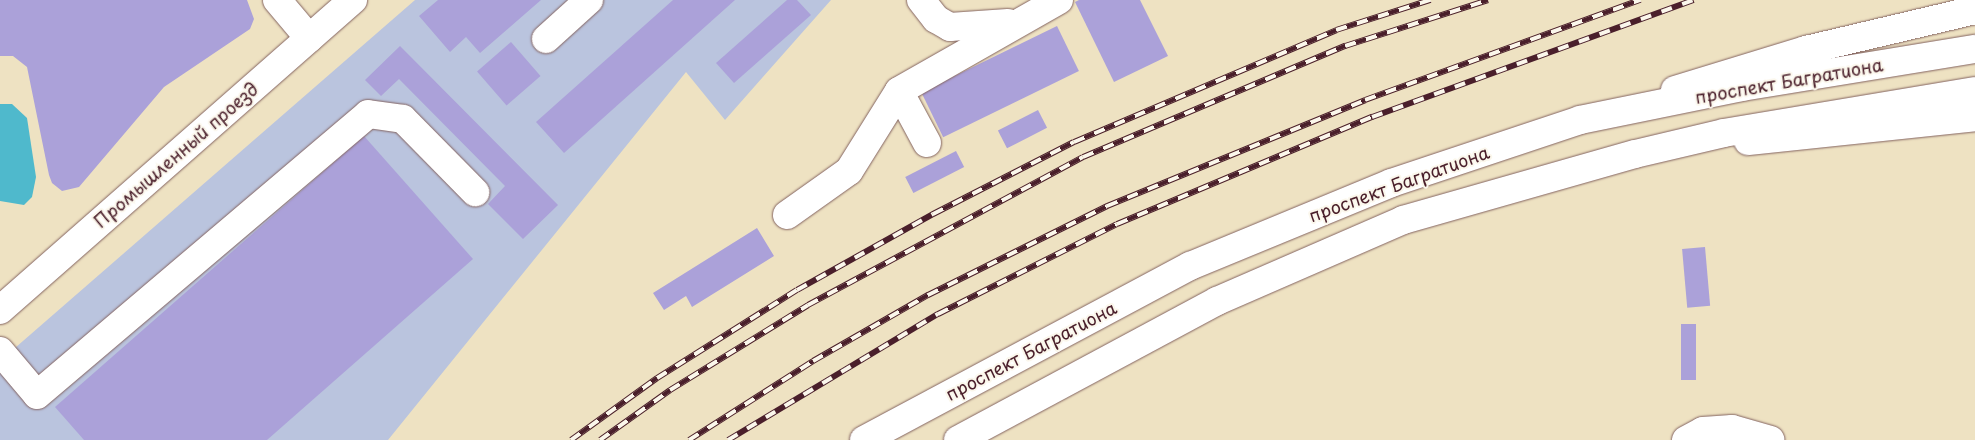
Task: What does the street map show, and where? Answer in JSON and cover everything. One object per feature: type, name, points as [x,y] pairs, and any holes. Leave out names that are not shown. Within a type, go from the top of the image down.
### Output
[{"type":"main road","points":[[277,0],[309,38]]},
{"type":"main road","name":"Промышленный проезд","points":[[4,297],[353,0]]},
{"type":"main road","points":[[546,39],[589,0]]},
{"type":"main road","points":[[921,0],[936,19],[950,27],[1020,22]]},
{"type":"main road","points":[[787,215],[849,171],[899,91],[1059,0]]},
{"type":"main road","points":[[1580,120],[1806,50],[1975,10]]},
{"type":"main road","name":"проспект Багратиона","points":[[864,440],[1190,266],[1391,183],[1580,120],[1742,87],[1975,50]]},
{"type":"main road","points":[[899,91],[927,143]]},
{"type":"main road","name":"проспект Багратиона","points":[[958,440],[1217,301],[1403,220],[1635,154],[1724,133],[1975,91]]},
{"type":"main road","points":[[0,351],[37,396],[368,114],[403,119],[475,192]]},
{"type":"main road","points":[[1635,154],[1975,117]]},
{"type":"main road","points":[[1686,440],[1703,431],[1732,429],[1770,440]]},
{"type":"shaded area","points":[[415,0],[831,0],[725,120],[686,72],[388,440],[0,440],[0,361]]},
{"type":"water","points":[[0,104],[12,104],[27,118],[36,177],[32,197],[24,205],[0,201]]},
{"type":"building","points":[[0,0],[247,0],[254,19],[250,29],[164,87],[79,187],[62,191],[52,183],[49,175],[27,67],[13,56],[0,56]]},
{"type":"building","points":[[438,0],[541,0],[480,53],[466,37],[450,52],[419,16]]},
{"type":"building","points":[[673,0],[735,0],[564,153],[536,122]]},
{"type":"building","points":[[787,0],[797,0],[811,15],[734,83],[716,63]]},
{"type":"building","points":[[1079,0],[1140,0],[1168,56],[1114,82],[1075,2]]},
{"type":"building","points":[[1057,26],[1079,71],[943,137],[921,92]]},
{"type":"building","points":[[511,42],[541,76],[507,105],[477,72]]},
{"type":"building","points":[[400,46],[558,205],[523,239],[488,204],[505,186],[399,79],[381,96],[365,80]]},
{"type":"building","points":[[1038,110],[1047,128],[1007,148],[998,130]]},
{"type":"building","points":[[364,136],[473,259],[267,440],[84,440],[55,407]]},
{"type":"building","points":[[956,151],[964,167],[913,193],[905,177]]},
{"type":"building","points":[[757,228],[774,256],[692,307],[686,296],[664,310],[653,293]]},
{"type":"building","points":[[1705,247],[1710,306],[1687,308],[1682,249]]},
{"type":"building","points":[[1681,324],[1696,324],[1696,380],[1681,380]]},
{"type":"railway","points":[[571,440],[657,378],[797,290],[933,214],[1074,142],[1336,30],[1430,0]]},
{"type":"railway","points":[[600,440],[670,390],[808,305],[1083,157],[1345,46],[1488,0]]},
{"type":"railway","points":[[689,440],[813,361],[928,295],[1107,206],[1365,100],[1640,0]]},
{"type":"railway","points":[[728,440],[938,314],[1117,224],[1372,117],[1693,0]]}]
